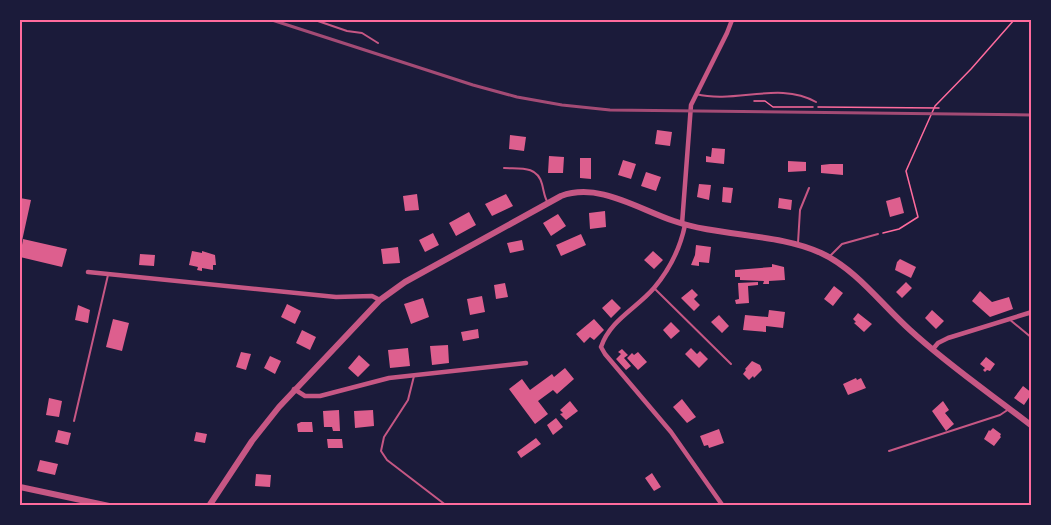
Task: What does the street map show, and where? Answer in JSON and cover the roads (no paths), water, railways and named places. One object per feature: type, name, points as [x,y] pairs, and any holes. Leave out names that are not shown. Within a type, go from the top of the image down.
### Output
[{"type":"street","points":[[723,506],[671,432],[602,350],[602,345],[614,326],[654,288],[675,258],[684,224],[691,105],[732,20]]},
{"type":"street","points":[[209,506],[252,441],[294,389],[381,300],[405,282],[572,192],[592,192],[684,224],[798,245],[830,258],[856,278],[933,349],[1032,426]]},
{"type":"street","points":[[88,272],[336,297],[372,296],[381,300]]},
{"type":"street","points":[[933,349],[942,340],[1032,312]]},
{"type":"street","points":[[294,389],[305,396],[321,396],[389,378],[526,363]]},
{"type":"street","points":[[20,487],[109,506]]},
{"type":"lane","points":[[315,20],[347,31],[362,33],[378,43]]},
{"type":"lane","points":[[696,94],[717,98],[784,92],[804,95],[816,102]]},
{"type":"lane","points":[[504,168],[534,171],[539,176],[548,203]]},
{"type":"lane","points":[[798,245],[800,210],[809,188]]},
{"type":"lane","points":[[830,258],[842,244],[878,234]]},
{"type":"lane","points":[[74,421],[108,274]]},
{"type":"lane","points":[[654,288],[731,364]]},
{"type":"lane","points":[[1008,319],[1032,338]]},
{"type":"lane","points":[[414,376],[408,400],[384,438],[381,451],[387,460],[447,506]]},
{"type":"lane","points":[[889,451],[1000,416],[1009,409]]},
{"type":"railway","points":[[272,20],[473,85],[517,97],[562,105],[610,110],[1032,115]]}]
